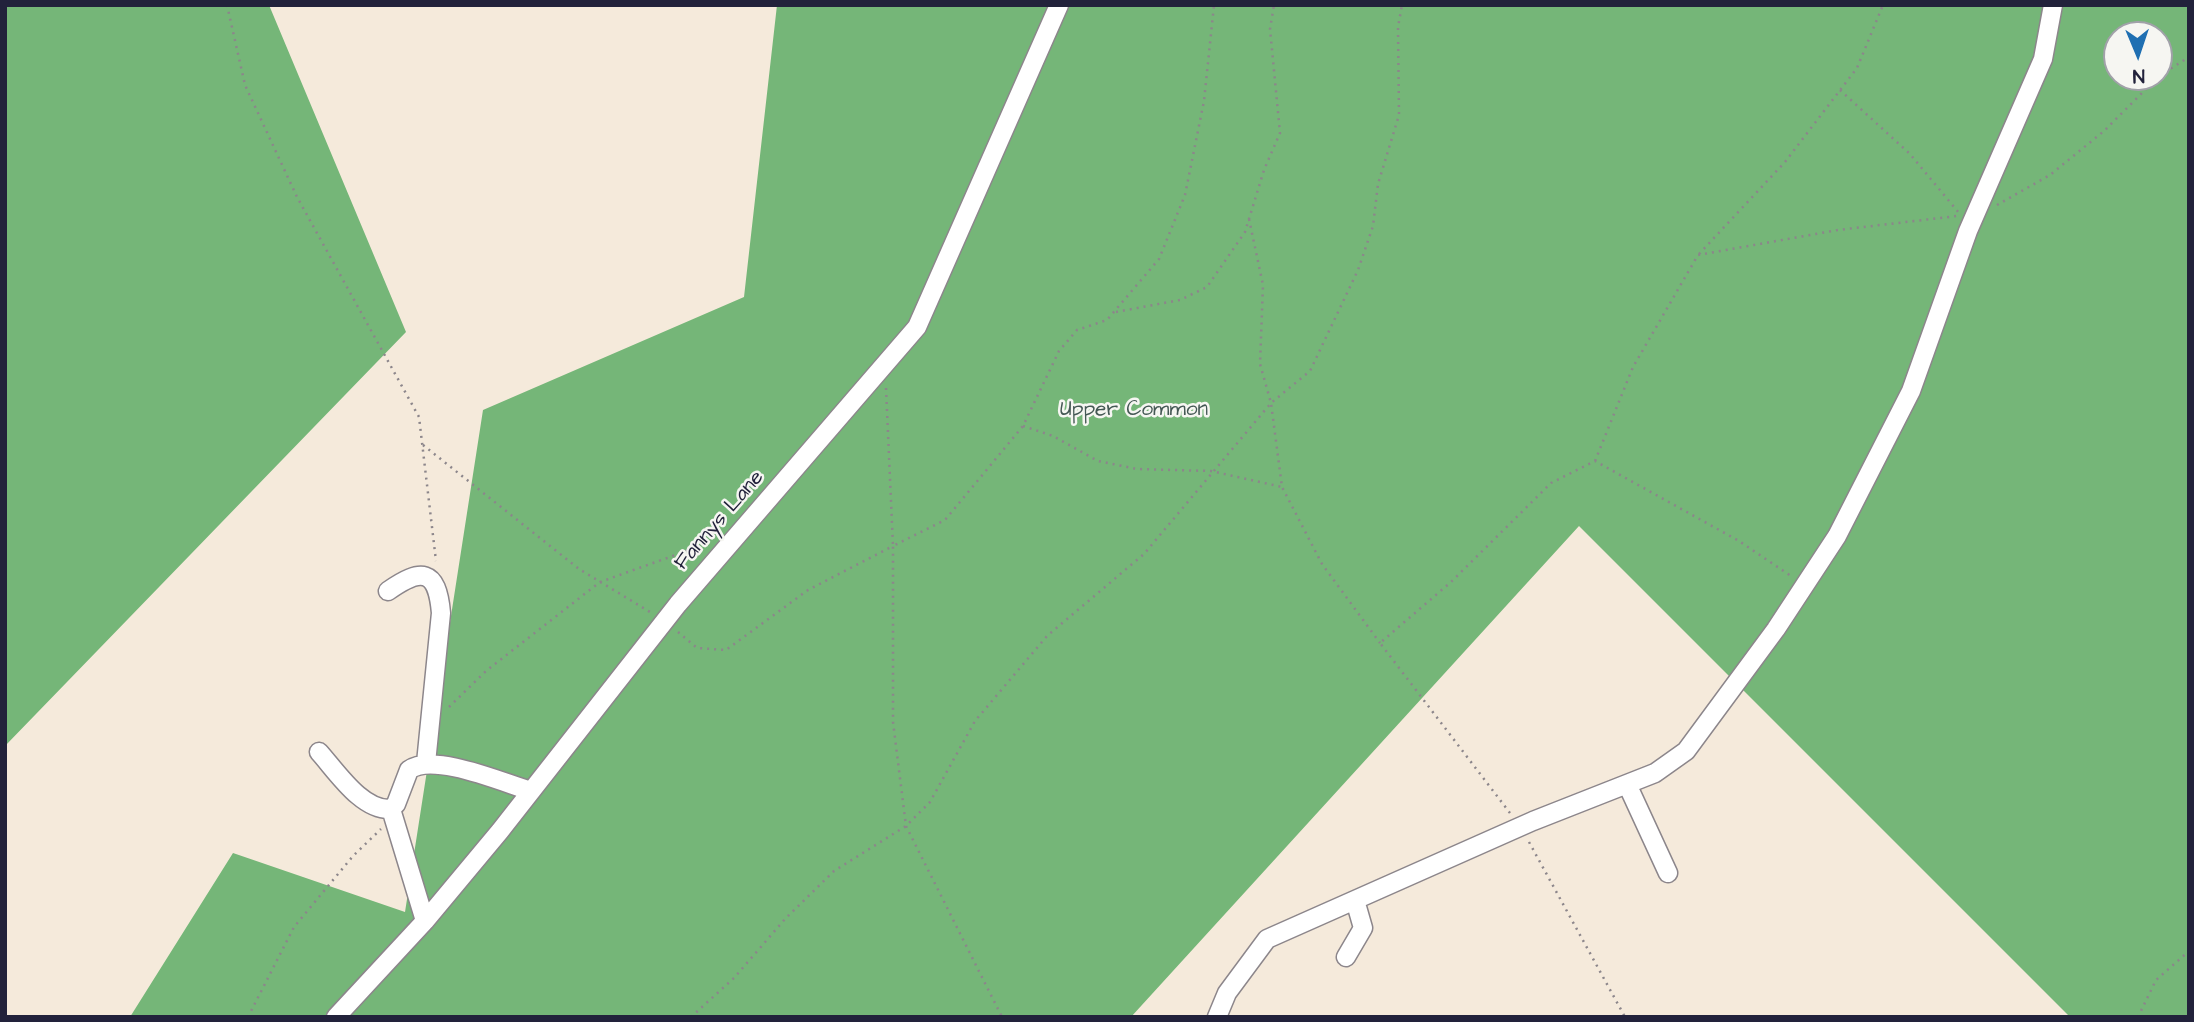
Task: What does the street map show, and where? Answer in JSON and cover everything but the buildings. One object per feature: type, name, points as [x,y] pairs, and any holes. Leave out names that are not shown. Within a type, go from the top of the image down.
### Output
[{"type":"street","name":"Fannys Lane","points":[[336,1017],[425,921],[666,621],[917,327],[1059,5]]},
{"type":"street","points":[[1217,1017],[1227,993],[1267,939],[1521,827],[1655,773],[1686,751],[1776,629],[1837,536],[1911,391],[1968,214],[2043,59],[2053,5]]},
{"type":"street","points":[[388,591],[410,576],[422,574],[436,587],[441,613],[426,763]]},
{"type":"street","points":[[320,752],[373,807],[392,813]]},
{"type":"street","points":[[425,921],[392,813],[409,770],[426,763],[454,768],[531,791]]},
{"type":"street","points":[[1627,784],[1668,873]]},
{"type":"street","points":[[1346,957],[1363,928],[1355,900]]},
{"type":"path","points":[[227,5],[245,85],[297,197],[419,417],[436,587]]},
{"type":"path","points":[[423,445],[579,569],[666,621],[697,648],[726,650],[808,590],[945,520],[1023,426],[1059,351],[1077,330],[1107,320],[1159,259],[1185,195],[1204,101],[1213,5]]},
{"type":"path","points":[[1114,312],[1180,300],[1207,287],[1245,232],[1264,170],[1280,133],[1270,29],[1274,5]]},
{"type":"path","points":[[691,1017],[734,978],[785,919],[834,871],[906,825],[930,802],[975,721],[1047,636],[1144,554],[1211,471],[1271,403],[1310,371],[1353,282],[1373,226],[1378,184],[1399,115],[1398,27],[1402,5]]},
{"type":"path","points":[[1380,643],[1451,582],[1551,483],[1595,461],[1633,367],[1698,255],[1785,162],[1857,68],[1883,5]]},
{"type":"path","points":[[2173,68],[2189,57]]},
{"type":"path","points":[[1840,90],[1910,154],[1968,214]]},
{"type":"path","points":[[1698,255],[1838,230],[1968,214],[2004,203],[2050,175],[2104,131],[2145,91]]},
{"type":"path","points":[[1249,219],[1263,285],[1260,365],[1271,403],[1282,487],[1322,564],[1521,827],[1625,1017]]},
{"type":"path","points":[[885,364],[893,546],[893,722],[906,825],[1002,1017]]},
{"type":"path","points":[[1023,426],[1053,436],[1098,461],[1137,469],[1211,471],[1282,487]]},
{"type":"path","points":[[1595,461],[1739,541],[1804,584]]},
{"type":"path","points":[[430,725],[486,671],[600,582],[716,540]]},
{"type":"path","points":[[248,1017],[294,927],[392,813]]},
{"type":"path","points":[[2138,1017],[2156,980],[2189,951]]},
{"type":"green space","points":[[5,5],[269,5],[406,332],[5,746]]},
{"type":"green space","name":"Upper Common","points":[[777,5],[2189,5],[2189,1017],[2070,1017],[1579,526],[1131,1017],[130,1017],[233,853],[405,912],[483,410],[744,297]]}]
